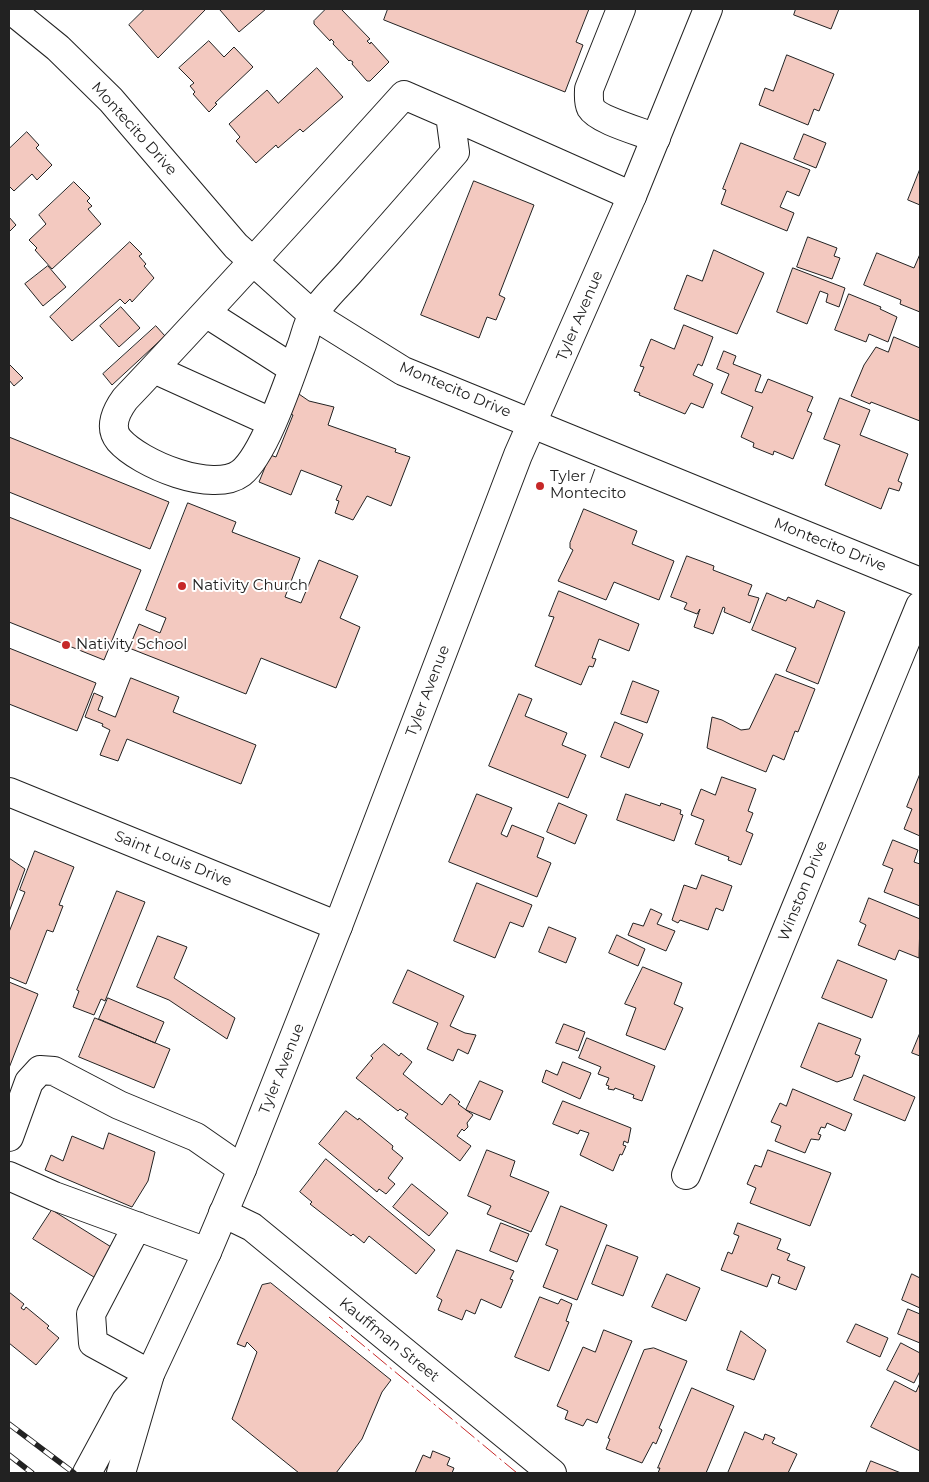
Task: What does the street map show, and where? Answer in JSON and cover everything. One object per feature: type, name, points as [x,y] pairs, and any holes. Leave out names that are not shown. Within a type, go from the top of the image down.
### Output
[{"type":"street","name":"Montecito Drive","points":[[10,9],[58,48],[111,100],[236,246],[313,315],[404,370],[920,582]]},
{"type":"street","points":[[621,9],[589,89],[589,102],[592,110],[603,117],[656,138]]},
{"type":"street","name":"Tyler Avenue","points":[[121,1473],[150,1374],[207,1252],[242,1169],[338,926],[515,464],[632,196],[708,9]]},
{"type":"street","points":[[450,115],[456,152],[313,315],[271,422],[254,457],[240,473],[224,479],[202,479],[183,476],[154,463],[118,439],[114,425],[117,410],[206,313],[219,296],[254,262],[404,95],[450,115],[632,196]]},
{"type":"street","points":[[206,313],[292,368]]},
{"type":"street","points":[[154,368],[271,422]]},
{"type":"street","name":"Winston Drive","points":[[686,1175],[920,606]]},
{"type":"street","name":"Saint Louis Drive","points":[[9,792],[338,926]]},
{"type":"street","points":[[9,1137],[29,1082],[40,1070],[54,1072],[119,1105],[196,1137],[242,1169]]},
{"type":"street","points":[[9,1176],[54,1196],[207,1252]]},
{"type":"street","name":"Kauffman Street","points":[[223,1212],[252,1227],[552,1473]]},
{"type":"street","points":[[138,1226],[91,1314],[93,1343],[150,1374]]},
{"type":"street","name":"Tyler Avenue","points":[[86,1473],[126,1401],[150,1374]]},
{"type":"building","points":[[145,9],[206,9],[158,58],[129,25]]},
{"type":"building","points":[[266,9],[239,32],[220,10]]},
{"type":"building","points":[[326,9],[341,9],[370,39],[367,41],[370,44],[371,42],[389,62],[370,81],[367,81],[352,64],[353,62],[349,61],[333,44],[334,42],[331,39],[330,41],[314,24],[314,21]]},
{"type":"building","points":[[388,9],[589,9],[576,42],[583,45],[565,92],[384,20]]},
{"type":"building","points":[[796,9],[839,9],[831,29],[794,15]]},
{"type":"building","points":[[209,41],[224,57],[234,47],[253,67],[215,103],[217,104],[209,112],[193,94],[195,92],[190,86],[194,83],[179,68]]},
{"type":"building","points":[[787,55],[834,74],[819,111],[814,109],[808,125],[759,105],[765,88],[773,91]]},
{"type":"building","points":[[317,68],[343,97],[303,132],[300,129],[278,148],[276,145],[256,163],[236,141],[240,137],[229,124],[267,90],[278,103]]},
{"type":"building","points":[[27,132],[39,145],[36,148],[52,165],[37,180],[32,174],[14,191],[9,186],[9,149]]},
{"type":"building","points":[[804,134],[826,143],[816,168],[794,159]]},
{"type":"building","points":[[741,143],[810,170],[799,196],[787,191],[780,207],[794,213],[787,231],[721,204],[726,190],[723,189]]},
{"type":"building","points":[[920,169],[920,205],[908,200]]},
{"type":"building","points":[[474,181],[534,205],[499,295],[505,298],[496,320],[487,317],[479,338],[421,315]]},
{"type":"building","points":[[74,182],[90,198],[87,201],[92,206],[88,209],[101,224],[52,269],[35,250],[37,248],[29,240],[46,224],[39,215]]},
{"type":"building","points":[[9,217],[16,225],[9,232]]},
{"type":"building","points":[[808,237],[837,248],[834,256],[840,258],[832,279],[797,267]]},
{"type":"building","points":[[130,242],[142,254],[139,256],[146,264],[144,266],[154,278],[132,302],[130,299],[125,304],[120,299],[72,341],[50,317]]},
{"type":"building","points":[[714,250],[764,273],[737,334],[674,309],[687,275],[702,281]]},
{"type":"building","points":[[877,253],[914,268],[920,254],[920,312],[900,304],[901,300],[864,285]]},
{"type":"building","points":[[48,266],[66,287],[43,306],[25,284]]},
{"type":"building","points":[[793,268],[845,288],[839,307],[826,302],[828,294],[820,291],[807,324],[777,312]]},
{"type":"building","points":[[849,294],[881,307],[880,309],[897,317],[888,342],[869,334],[866,342],[835,330]]},
{"type":"building","points":[[121,307],[140,328],[119,347],[100,326]]},
{"type":"building","points":[[684,325],[713,337],[702,366],[698,364],[693,375],[713,384],[703,408],[691,403],[685,414],[639,395],[640,393],[634,391],[644,367],[640,366],[651,339],[674,349]]},
{"type":"building","points":[[156,326],[165,336],[112,385],[103,374]]},
{"type":"building","points":[[894,337],[920,348],[920,421],[851,396],[864,365],[876,347],[888,352]]},
{"type":"building","points":[[724,351],[736,356],[733,364],[761,375],[755,391],[762,393],[768,379],[813,397],[807,411],[812,413],[793,459],[774,451],[773,455],[753,447],[754,443],[741,437],[753,407],[721,393],[729,374],[717,369]]},
{"type":"building","points":[[9,364],[23,378],[14,386],[9,380]]},
{"type":"building","points":[[296,392],[309,401],[334,407],[328,425],[396,449],[395,452],[410,457],[391,506],[367,496],[353,520],[335,513],[339,501],[336,500],[342,486],[301,470],[291,495],[259,482],[270,455],[276,457],[293,415],[288,413]]},
{"type":"building","points":[[840,398],[870,410],[860,435],[908,454],[898,481],[902,483],[899,491],[889,488],[881,509],[825,485],[840,445],[824,439]]},
{"type":"building","points":[[9,437],[169,502],[150,549],[9,492]]},
{"type":"building","points":[[188,503],[236,522],[232,532],[300,558],[285,597],[301,603],[319,560],[358,576],[340,618],[360,627],[336,688],[261,658],[246,694],[129,648],[139,624],[160,633],[166,618],[146,610]]},
{"type":"building","points":[[584,509],[637,531],[632,544],[674,561],[659,600],[614,582],[606,600],[558,581],[573,550],[570,548],[570,543]]},
{"type":"building","points":[[9,517],[141,570],[104,660],[9,622]]},
{"type":"building","points":[[687,556],[714,566],[713,570],[752,585],[748,595],[759,598],[750,623],[724,612],[725,608],[723,607],[713,634],[694,627],[700,609],[697,614],[684,609],[687,603],[671,597]]},
{"type":"building","points":[[559,591],[639,624],[629,651],[599,639],[592,658],[596,659],[593,667],[589,666],[581,685],[535,666],[554,617],[549,616]]},
{"type":"building","points":[[767,593],[786,601],[788,597],[814,608],[817,600],[845,612],[818,684],[786,671],[796,648],[752,630]]},
{"type":"building","points":[[9,648],[96,683],[77,731],[9,704]]},
{"type":"building","points":[[776,674],[815,689],[798,732],[795,731],[784,760],[773,755],[766,772],[707,748],[712,717],[741,730],[749,729]]},
{"type":"building","points":[[131,678],[179,697],[173,712],[256,745],[241,784],[127,739],[118,761],[100,755],[110,730],[102,726],[103,724],[85,717],[94,693],[103,697],[98,710],[115,717]]},
{"type":"building","points":[[633,681],[659,691],[647,723],[621,714]]},
{"type":"building","points":[[519,694],[532,699],[525,716],[567,733],[562,745],[586,755],[568,798],[489,766]]},
{"type":"building","points":[[615,722],[643,734],[629,768],[601,757]]},
{"type":"building","points":[[920,774],[920,836],[904,829],[912,809],[907,807]]},
{"type":"building","points":[[722,777],[756,789],[748,811],[753,813],[746,831],[753,834],[741,865],[728,860],[729,857],[695,844],[704,820],[691,815],[701,789],[715,795]]},
{"type":"building","points":[[477,794],[512,808],[501,834],[507,837],[512,825],[544,838],[537,857],[551,863],[537,897],[449,862]]},
{"type":"building","points":[[626,794],[660,806],[661,803],[681,810],[680,814],[683,815],[674,841],[617,820]]},
{"type":"building","points":[[559,803],[587,815],[575,844],[547,832]]},
{"type":"building","points":[[893,840],[918,850],[914,862],[920,864],[920,906],[884,892],[893,869],[883,865]]},
{"type":"building","points":[[35,851],[74,867],[59,905],[63,906],[53,932],[47,930],[26,984],[9,977],[9,932],[25,892],[20,890]]},
{"type":"building","points":[[9,858],[25,869],[9,912]]},
{"type":"building","points":[[702,875],[732,886],[723,911],[716,908],[708,930],[680,920],[678,923],[672,920],[684,885],[696,889]]},
{"type":"building","points":[[477,883],[532,905],[523,927],[510,922],[495,958],[454,941]]},
{"type":"building","points":[[117,891],[145,902],[105,1001],[101,999],[94,1015],[73,1007],[79,991],[77,990]]},
{"type":"building","points":[[869,898],[920,919],[919,958],[899,950],[895,960],[858,945],[866,925],[860,922]]},
{"type":"building","points":[[651,909],[662,914],[657,924],[675,931],[666,951],[628,935],[633,923],[643,926]]},
{"type":"building","points":[[549,927],[576,938],[566,963],[539,952]]},
{"type":"building","points":[[617,935],[645,949],[638,966],[609,953]]},
{"type":"building","points":[[158,936],[187,947],[174,978],[235,1018],[227,1039],[169,1000],[137,987]]},
{"type":"building","points":[[838,960],[887,980],[872,1018],[822,998]]},
{"type":"building","points":[[643,967],[682,983],[674,1004],[683,1008],[665,1050],[626,1035],[636,1008],[625,1004]]},
{"type":"building","points":[[408,970],[464,996],[450,1026],[465,1033],[476,1035],[468,1054],[458,1049],[453,1061],[427,1049],[438,1023],[393,1003]]},
{"type":"building","points":[[9,982],[38,994],[9,1068]]},
{"type":"building","points":[[108,998],[164,1022],[155,1043],[99,1019]]},
{"type":"building","points":[[95,1018],[170,1049],[154,1088],[79,1057]]},
{"type":"building","points":[[819,1023],[861,1039],[855,1054],[860,1056],[852,1077],[837,1082],[801,1067]]},
{"type":"building","points":[[564,1024],[585,1032],[578,1051],[556,1043]]},
{"type":"building","points":[[920,1033],[920,1056],[912,1053]]},
{"type":"building","points":[[587,1038],[655,1066],[642,1101],[633,1098],[634,1095],[615,1088],[614,1090],[608,1089],[609,1086],[606,1085],[609,1078],[598,1074],[601,1067],[579,1058]]},
{"type":"building","points":[[384,1044],[399,1056],[401,1053],[412,1062],[403,1074],[442,1105],[450,1094],[460,1102],[458,1104],[473,1115],[467,1123],[468,1127],[464,1131],[462,1129],[457,1136],[471,1146],[460,1161],[405,1118],[408,1114],[400,1109],[398,1111],[356,1078],[373,1058],[371,1056]]},
{"type":"building","points":[[563,1062],[591,1073],[580,1099],[542,1082],[546,1070],[557,1075]]},
{"type":"building","points":[[864,1075],[915,1097],[905,1121],[854,1100]]},
{"type":"building","points":[[480,1081],[503,1091],[490,1120],[466,1110]]},
{"type":"building","points":[[793,1089],[852,1114],[845,1131],[827,1123],[825,1128],[821,1127],[818,1134],[821,1135],[819,1140],[811,1139],[805,1153],[775,1141],[781,1126],[771,1122],[780,1103],[786,1106]]},
{"type":"building","points":[[563,1101],[631,1128],[628,1143],[624,1141],[623,1145],[626,1146],[622,1155],[620,1154],[613,1171],[580,1155],[589,1133],[580,1130],[578,1134],[553,1124]]},
{"type":"building","points":[[346,1111],[358,1120],[359,1118],[393,1146],[392,1149],[403,1158],[388,1178],[395,1184],[386,1194],[379,1189],[377,1192],[319,1144]]},
{"type":"building","points":[[109,1133],[155,1152],[148,1181],[132,1207],[45,1170],[51,1155],[63,1161],[72,1136],[103,1149]]},
{"type":"building","points":[[487,1150],[515,1161],[510,1176],[549,1192],[531,1232],[487,1214],[491,1206],[468,1196]]},
{"type":"building","points":[[768,1150],[831,1173],[810,1226],[750,1203],[756,1188],[747,1184],[755,1165],[761,1167]]},
{"type":"building","points":[[326,1159],[435,1250],[416,1274],[369,1236],[364,1243],[353,1234],[351,1236],[310,1204],[312,1202],[300,1192]]},
{"type":"building","points":[[412,1184],[448,1213],[429,1236],[393,1207]]},
{"type":"building","points":[[561,1206],[607,1225],[577,1300],[543,1287],[558,1250],[546,1245]]},
{"type":"building","points":[[52,1210],[116,1250],[97,1279],[33,1239]]},
{"type":"building","points":[[501,1223],[529,1234],[517,1262],[490,1251]]},
{"type":"building","points":[[738,1223],[781,1239],[777,1249],[790,1254],[787,1260],[805,1267],[796,1290],[778,1283],[780,1277],[772,1274],[767,1287],[721,1270],[728,1252],[732,1254],[739,1236],[734,1234]]},
{"type":"building","points":[[607,1245],[638,1257],[623,1296],[592,1284]]},
{"type":"building","points":[[457,1250],[514,1271],[510,1279],[513,1280],[501,1308],[481,1299],[475,1314],[466,1310],[462,1320],[438,1310],[442,1300],[437,1297]]},
{"type":"building","points":[[667,1274],[700,1288],[686,1321],[652,1307]]},
{"type":"building","points":[[912,1274],[920,1278],[920,1308],[902,1300]]},
{"type":"building","points":[[271,1283],[391,1380],[382,1392],[362,1439],[336,1473],[299,1473],[232,1419],[257,1352],[247,1342],[245,1347],[237,1344],[262,1285]]},
{"type":"building","points":[[9,1292],[24,1304],[21,1308],[24,1310],[26,1307],[49,1326],[47,1328],[59,1338],[36,1365],[9,1343]]},
{"type":"building","points":[[540,1297],[558,1304],[561,1299],[572,1304],[566,1321],[569,1322],[549,1371],[515,1357]]},
{"type":"building","points":[[908,1309],[920,1314],[920,1343],[898,1334]]},
{"type":"building","points":[[856,1324],[888,1338],[880,1357],[847,1342]]},
{"type":"building","points":[[604,1330],[632,1341],[597,1423],[587,1419],[583,1426],[565,1419],[568,1411],[557,1406],[583,1347],[595,1352]]},
{"type":"building","points":[[741,1331],[766,1350],[754,1380],[727,1370]]},
{"type":"building","points":[[901,1343],[920,1353],[920,1371],[914,1383],[887,1370]]},
{"type":"building","points":[[654,1348],[687,1361],[659,1428],[662,1430],[656,1444],[653,1442],[642,1463],[606,1449],[610,1439],[608,1438],[644,1350]]},
{"type":"building","points":[[895,1381],[916,1392],[920,1383],[920,1451],[871,1427]]},
{"type":"building","points":[[692,1388],[734,1406],[706,1473],[658,1473],[660,1468],[658,1468]]},
{"type":"building","points":[[745,1432],[763,1440],[765,1434],[775,1438],[772,1443],[797,1454],[788,1473],[728,1473]]},
{"type":"building","points":[[433,1451],[450,1458],[447,1465],[454,1468],[452,1473],[415,1473],[423,1455],[430,1458]]},
{"type":"building","points":[[871,1461],[901,1473],[866,1473]]},
{"type":"railway","points":[[9,1424],[74,1473]]},
{"type":"railway","points":[[9,1455],[32,1473]]},
{"type":"power","points":[[329,1317],[517,1473]]},
{"type":"place","name":"Tyler / Montecito","points":[[540,486]]},
{"type":"place","name":"Nativity Church","points":[[182,586]]},
{"type":"place","name":"Nativity School","points":[[66,645]]}]
